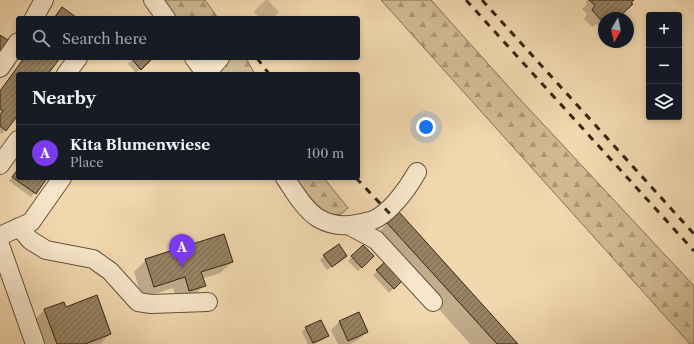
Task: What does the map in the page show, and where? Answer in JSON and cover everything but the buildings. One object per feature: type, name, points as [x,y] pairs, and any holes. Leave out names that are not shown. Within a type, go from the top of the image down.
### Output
[{"type":"street","points":[[35,16],[44,0]]},
{"type":"street","points":[[153,0],[165,16]]},
{"type":"street","points":[[0,68],[16,45]]},
{"type":"street","points":[[68,72],[76,60]]},
{"type":"street","points":[[196,60],[204,72]]},
{"type":"street","points":[[208,72],[218,60]]},
{"type":"street","points":[[0,165],[16,143]]},
{"type":"street","points":[[286,180],[306,207],[317,217],[334,225],[350,226],[373,221],[386,211],[399,198],[416,172]]},
{"type":"street","points":[[0,236],[31,222],[61,180]]},
{"type":"street","points":[[350,226],[376,240],[433,302]]},
{"type":"street","points":[[19,227],[30,240],[46,250],[93,260],[110,271],[138,302],[151,304],[208,302]]},
{"type":"street","points":[[0,246],[35,344]]},
{"type":"green space","points":[[157,0],[205,0],[217,16],[169,16]]},
{"type":"green space","points":[[381,0],[431,0],[515,94],[694,286],[694,344],[690,344]]},
{"type":"green space","points":[[204,60],[247,60],[254,72],[212,72]]},
{"type":"green space","points":[[298,180],[326,180],[348,208],[340,214],[333,214],[321,208]]},
{"type":"tunnel","points":[[262,16],[279,0]]},
{"type":"railway","points":[[466,0],[694,251]]},
{"type":"railway","points":[[482,0],[694,234]]},
{"type":"railway","points":[[258,60],[268,72]]},
{"type":"railway","points":[[358,180],[393,217]]},
{"type":"place","name":"Kita Blumenwiese","points":[[182,267]]}]
